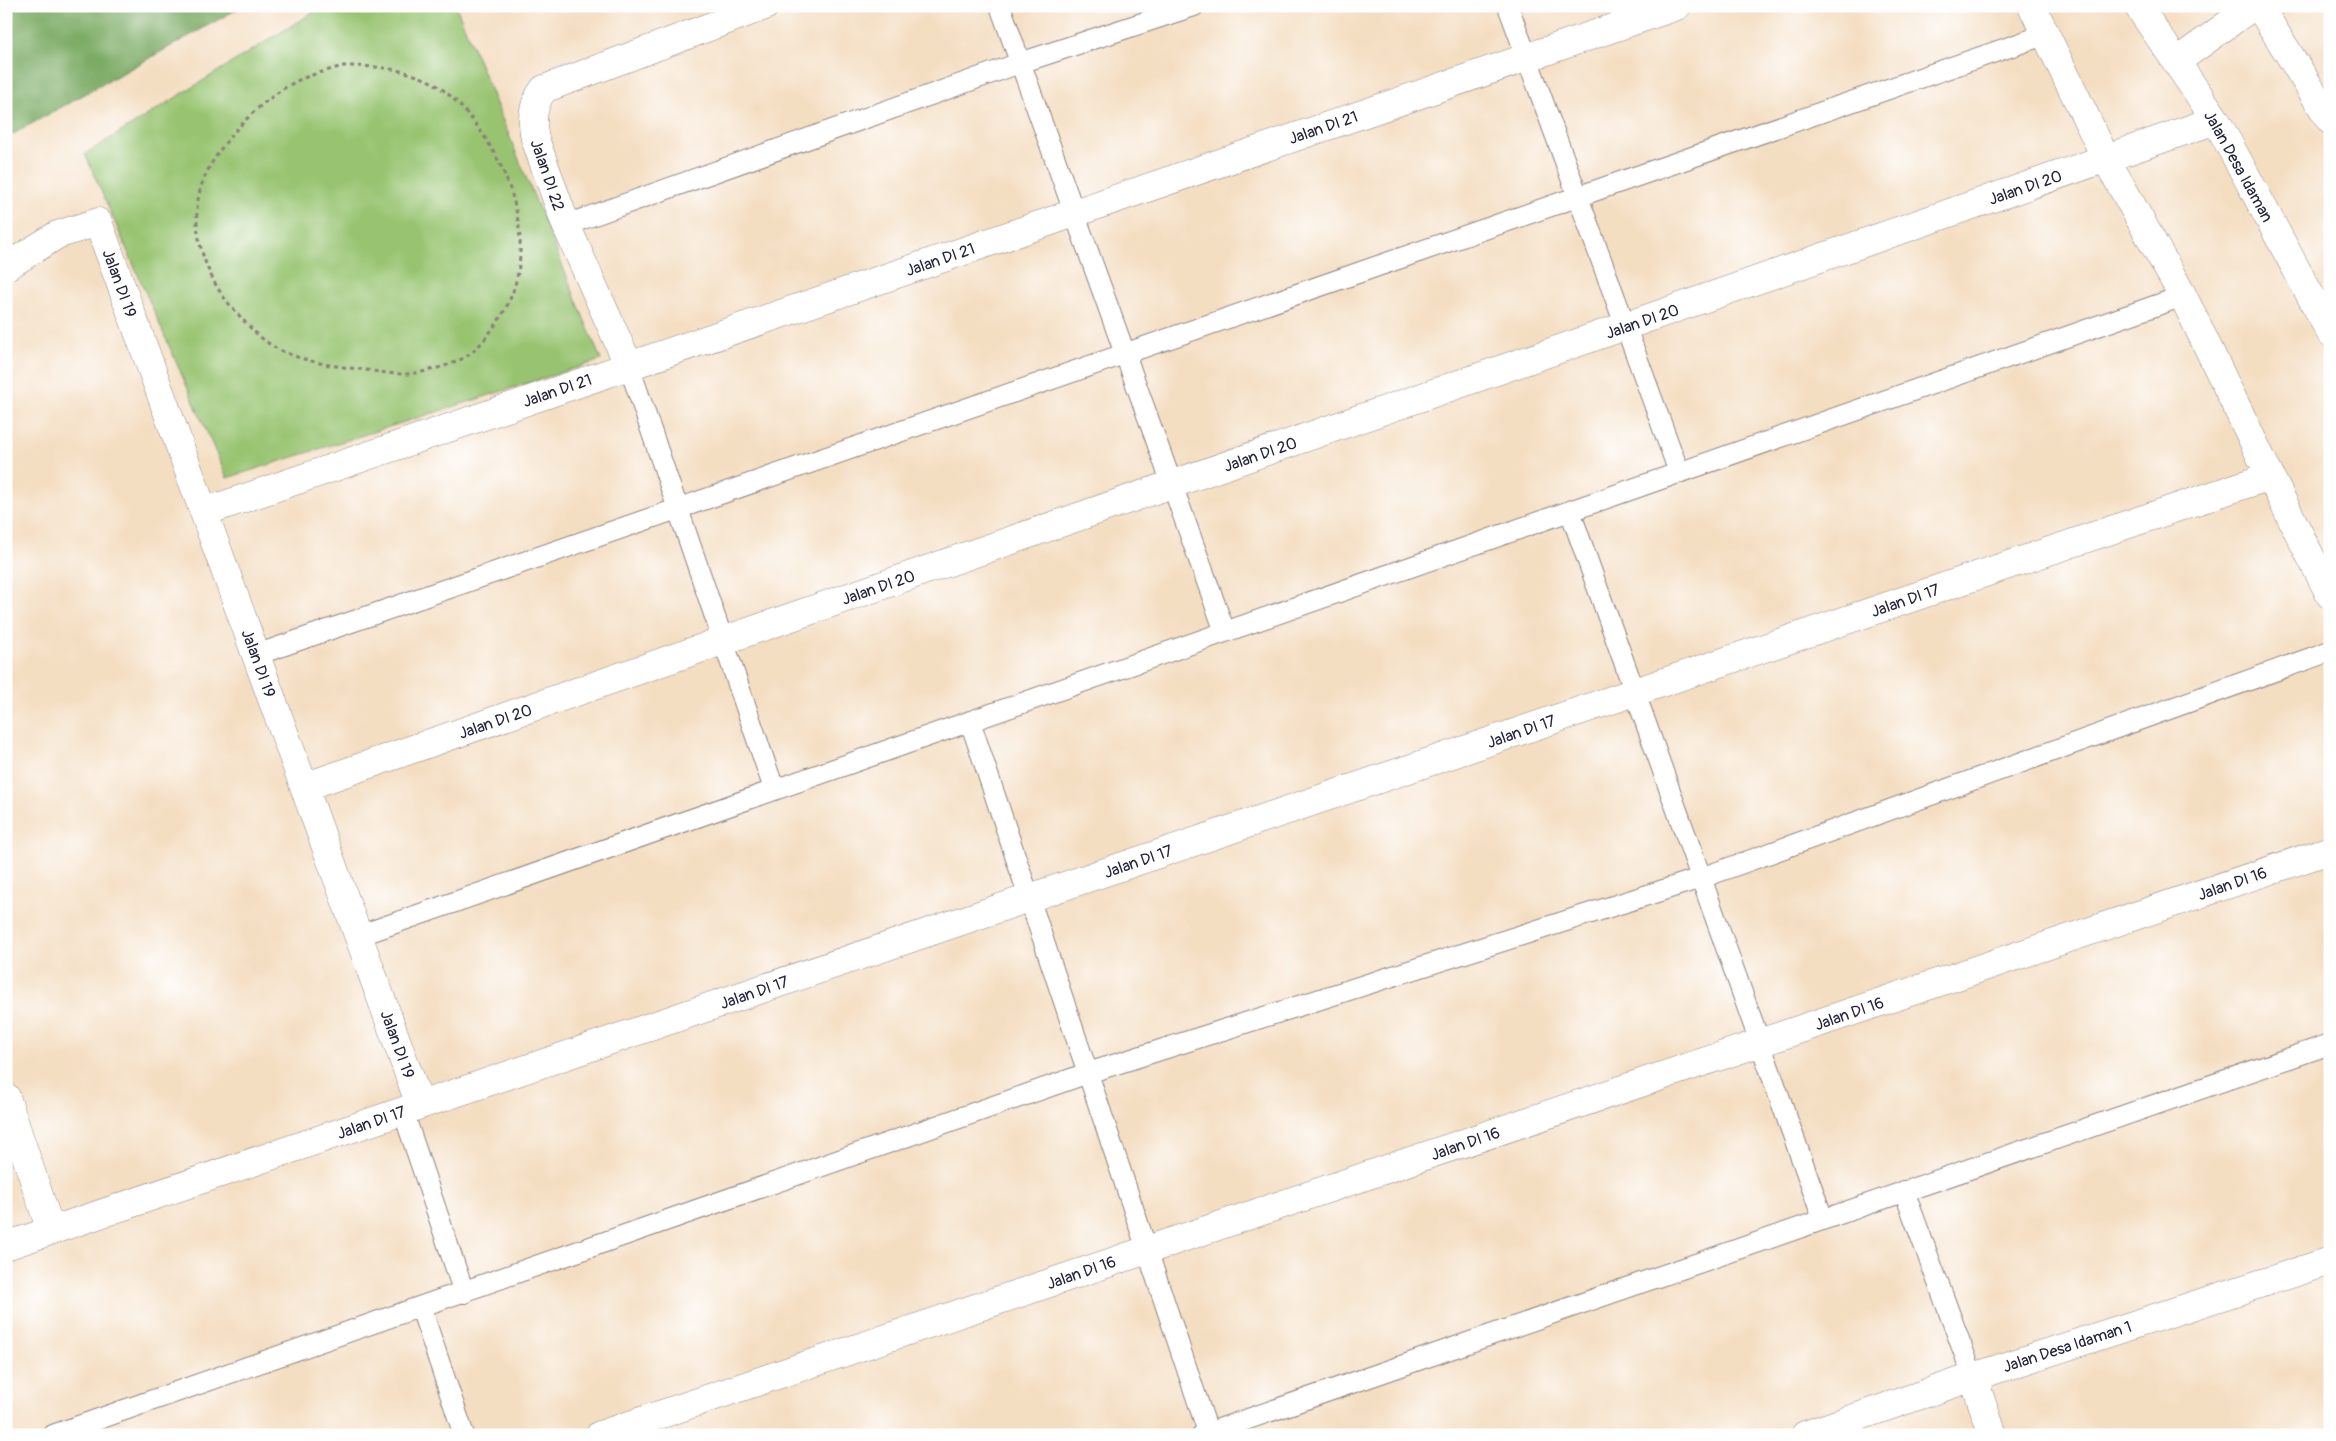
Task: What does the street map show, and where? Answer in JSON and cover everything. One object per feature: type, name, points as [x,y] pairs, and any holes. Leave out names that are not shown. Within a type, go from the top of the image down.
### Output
[{"type":"street","name":"Jalan DI 22","points":[[629,366],[566,225],[532,126],[537,98],[544,89],[765,6]]},
{"type":"street","name":"Jalan DI 21","points":[[204,512],[1677,6]]},
{"type":"street","points":[[2032,6],[2106,159],[2183,296],[2330,595]]},
{"type":"street","name":"Jalan Desa Idaman","points":[[2138,6],[2216,120],[2330,332]]},
{"type":"street","points":[[2176,62],[2253,6]]},
{"type":"street","points":[[2259,6],[2330,120]]},
{"type":"street","name":"Jalan DI 20","points":[[304,787],[2216,120]]},
{"type":"street","name":"Jalan DI 19","points":[[6,267],[58,235],[98,222],[358,936],[411,1108]]},
{"type":"street","name":"Jalan DI 17","points":[[6,1246],[2270,476]]},
{"type":"street","name":"Jalan DI 16","points":[[600,1435],[2330,850]]},
{"type":"street","points":[[6,1097],[51,1231]]},
{"type":"street","name":"Jalan Desa Idaman 1","points":[[1807,1434],[1973,1377],[2330,1261]]},
{"type":"street","points":[[1973,1377],[1993,1435]]},
{"type":"lane","points":[[1000,6],[1225,632]]},
{"type":"lane","points":[[566,225],[1020,62],[1194,6]]},
{"type":"lane","points":[[1508,6],[1680,472]]},
{"type":"lane","points":[[256,655],[2047,34]]},
{"type":"lane","points":[[358,936],[2183,296]]},
{"type":"lane","points":[[629,366],[774,789]]},
{"type":"lane","points":[[1570,511],[1823,1220]]},
{"type":"lane","points":[[53,1435],[464,1293],[1088,1073],[1701,878],[2330,652]]},
{"type":"lane","points":[[970,721],[1148,1250],[1206,1434],[2330,1044]]},
{"type":"lane","points":[[411,1108],[464,1293]]},
{"type":"lane","points":[[1904,1191],[1973,1377]]},
{"type":"lane","points":[[421,1308],[464,1435]]},
{"type":"path","points":[[342,66],[384,66],[427,79],[467,110],[494,151],[505,176],[522,247],[518,275],[509,306],[489,334],[470,355],[440,367],[405,374],[370,371],[324,364],[280,351],[249,327],[224,298],[205,266],[196,224],[202,184],[220,151],[245,120],[269,99],[299,80],[342,66]]},
{"type":"green space","points":[[6,6],[243,6],[6,138]]},
{"type":"green space","points":[[323,6],[456,6],[601,360],[227,478],[85,154]]}]
